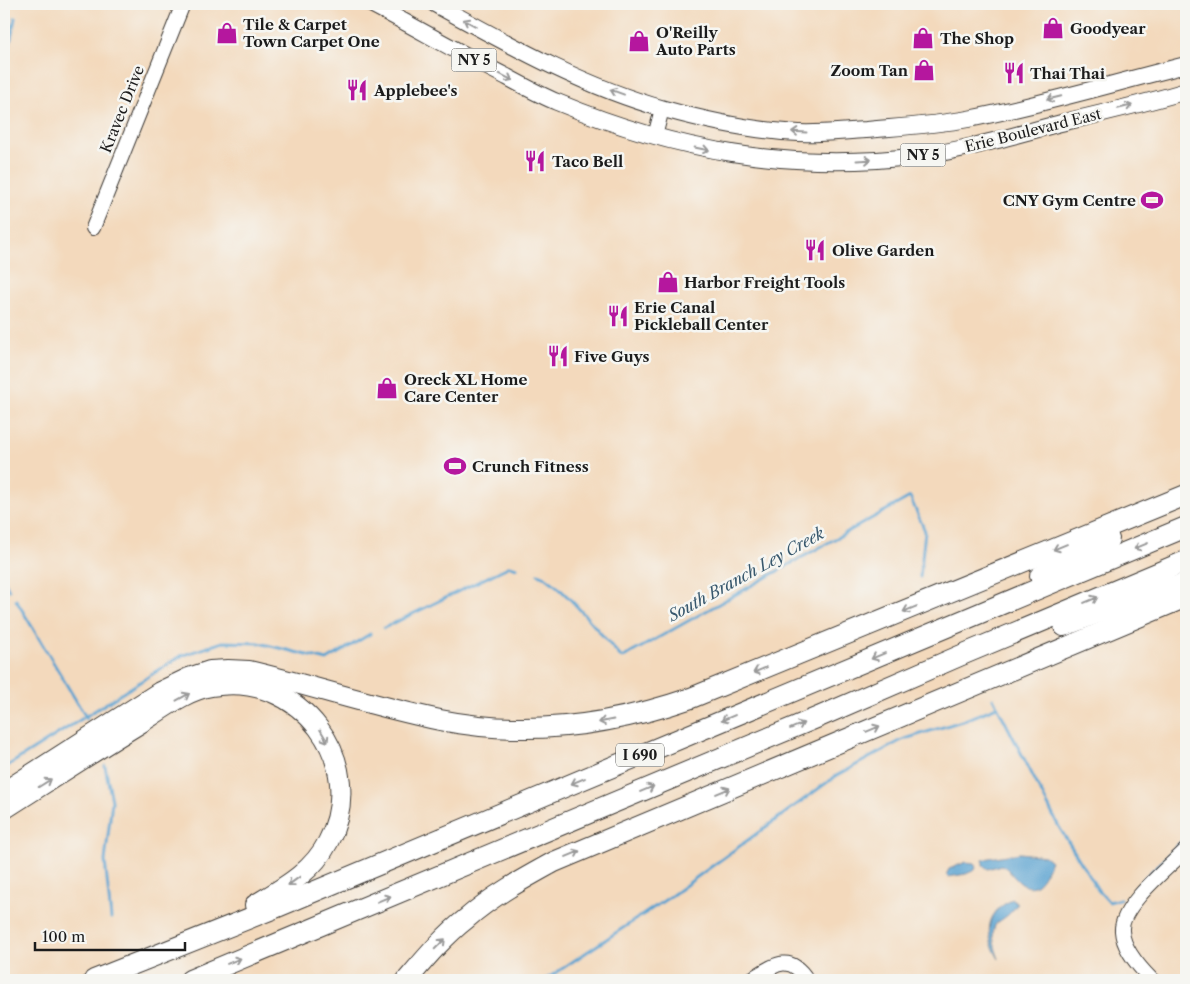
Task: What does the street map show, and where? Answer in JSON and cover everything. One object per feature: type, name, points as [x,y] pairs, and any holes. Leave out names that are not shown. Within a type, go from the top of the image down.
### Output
[{"type":"highway","points":[[4,792],[160,692],[189,678],[210,671],[249,671],[441,720],[474,725],[524,728],[574,726],[655,711],[691,698],[1186,495]]},
{"type":"highway","points":[[949,626],[1186,499]]},
{"type":"highway","name":"I 690","points":[[94,980],[275,908],[1186,528]]},
{"type":"highway","name":"I 690","points":[[190,980],[1186,561]]},
{"type":"highway","points":[[821,716],[1127,602],[1186,583]]},
{"type":"highway","points":[[407,980],[465,919],[513,885],[554,862],[1186,597]]},
{"type":"highway","points":[[4,809],[196,690],[212,686],[242,684],[262,688],[288,699],[304,711],[316,724],[327,740],[336,761],[340,784],[340,804],[329,841],[320,856],[300,876],[202,936]]},
{"type":"main road","name":"Erie Boulevard East","points":[[371,4],[472,60],[555,102],[623,128],[676,143],[778,160],[846,161],[920,156],[967,147],[1186,92]]},
{"type":"main road","name":"Erie Boulevard East","points":[[435,4],[569,74],[662,108],[737,125],[799,133],[845,132],[927,125],[968,119],[1186,65]]},
{"type":"street","name":"Kravec Drive","points":[[93,228],[183,4]]},
{"type":"street","points":[[655,136],[662,108]]},
{"type":"street","points":[[1151,980],[1130,952],[1122,933],[1125,914],[1136,899],[1186,850]]},
{"type":"street","points":[[750,980],[780,963],[791,964],[800,970],[807,980]]},
{"type":"water","points":[[1020,853],[1045,856],[1051,861],[1038,884],[1028,887],[1001,865],[988,869],[983,865],[983,860],[989,858]]},
{"type":"water","points":[[966,862],[974,863],[975,870],[966,874],[948,877],[946,875],[949,869]]},
{"type":"water","points":[[1012,899],[1018,903],[995,926],[994,941],[999,959],[991,942],[990,924],[996,911]]},
{"type":"waterway","points":[[4,73],[15,18]]},
{"type":"waterway","name":"South Branch Ley Creek","points":[[538,574],[557,586],[622,658],[910,497],[925,531],[920,577]]},
{"type":"waterway","points":[[384,628],[510,566],[517,568]]},
{"type":"waterway","points":[[4,580],[9,590]]},
{"type":"waterway","points":[[16,600],[87,719]]},
{"type":"waterway","points":[[4,768],[181,656],[223,642],[259,643],[327,660],[370,634]]},
{"type":"waterway","name":"South Branch Ley Creek","points":[[993,698],[1059,827],[1098,890],[1109,902],[1120,899]]},
{"type":"waterway","points":[[545,980],[671,896],[836,776],[902,740],[965,720],[997,707]]},
{"type":"waterway","points":[[105,766],[112,801],[105,861],[111,918]]},
{"type":"waterway","name":"South Branch Ley Creek","points":[[1137,886],[1186,837]]},
{"type":"place","name":"Goodyear","points":[[1053,28]]},
{"type":"place","name":"Tile & Carpet Town Carpet One","points":[[227,33]]},
{"type":"place","name":"The Shop","points":[[923,38]]},
{"type":"place","name":"O'Reilly Auto Parts","points":[[639,41]]},
{"type":"place","name":"Zoom Tan","points":[[924,70]]},
{"type":"place","name":"Thai Thai","points":[[1014,73]]},
{"type":"place","name":"Applebee's","points":[[357,90]]},
{"type":"place","name":"Taco Bell","points":[[535,161]]},
{"type":"place","name":"CNY Gym Centre","points":[[1152,200]]},
{"type":"place","name":"Olive Garden","points":[[815,250]]},
{"type":"place","name":"Harbor Freight Tools","points":[[668,282]]},
{"type":"place","name":"Erie Canal Pickleball Center","points":[[618,316]]},
{"type":"place","name":"Five Guys","points":[[558,356]]},
{"type":"place","name":"Oreck XL Home Care Center","points":[[387,388]]},
{"type":"place","name":"Crunch Fitness","points":[[455,466]]}]
